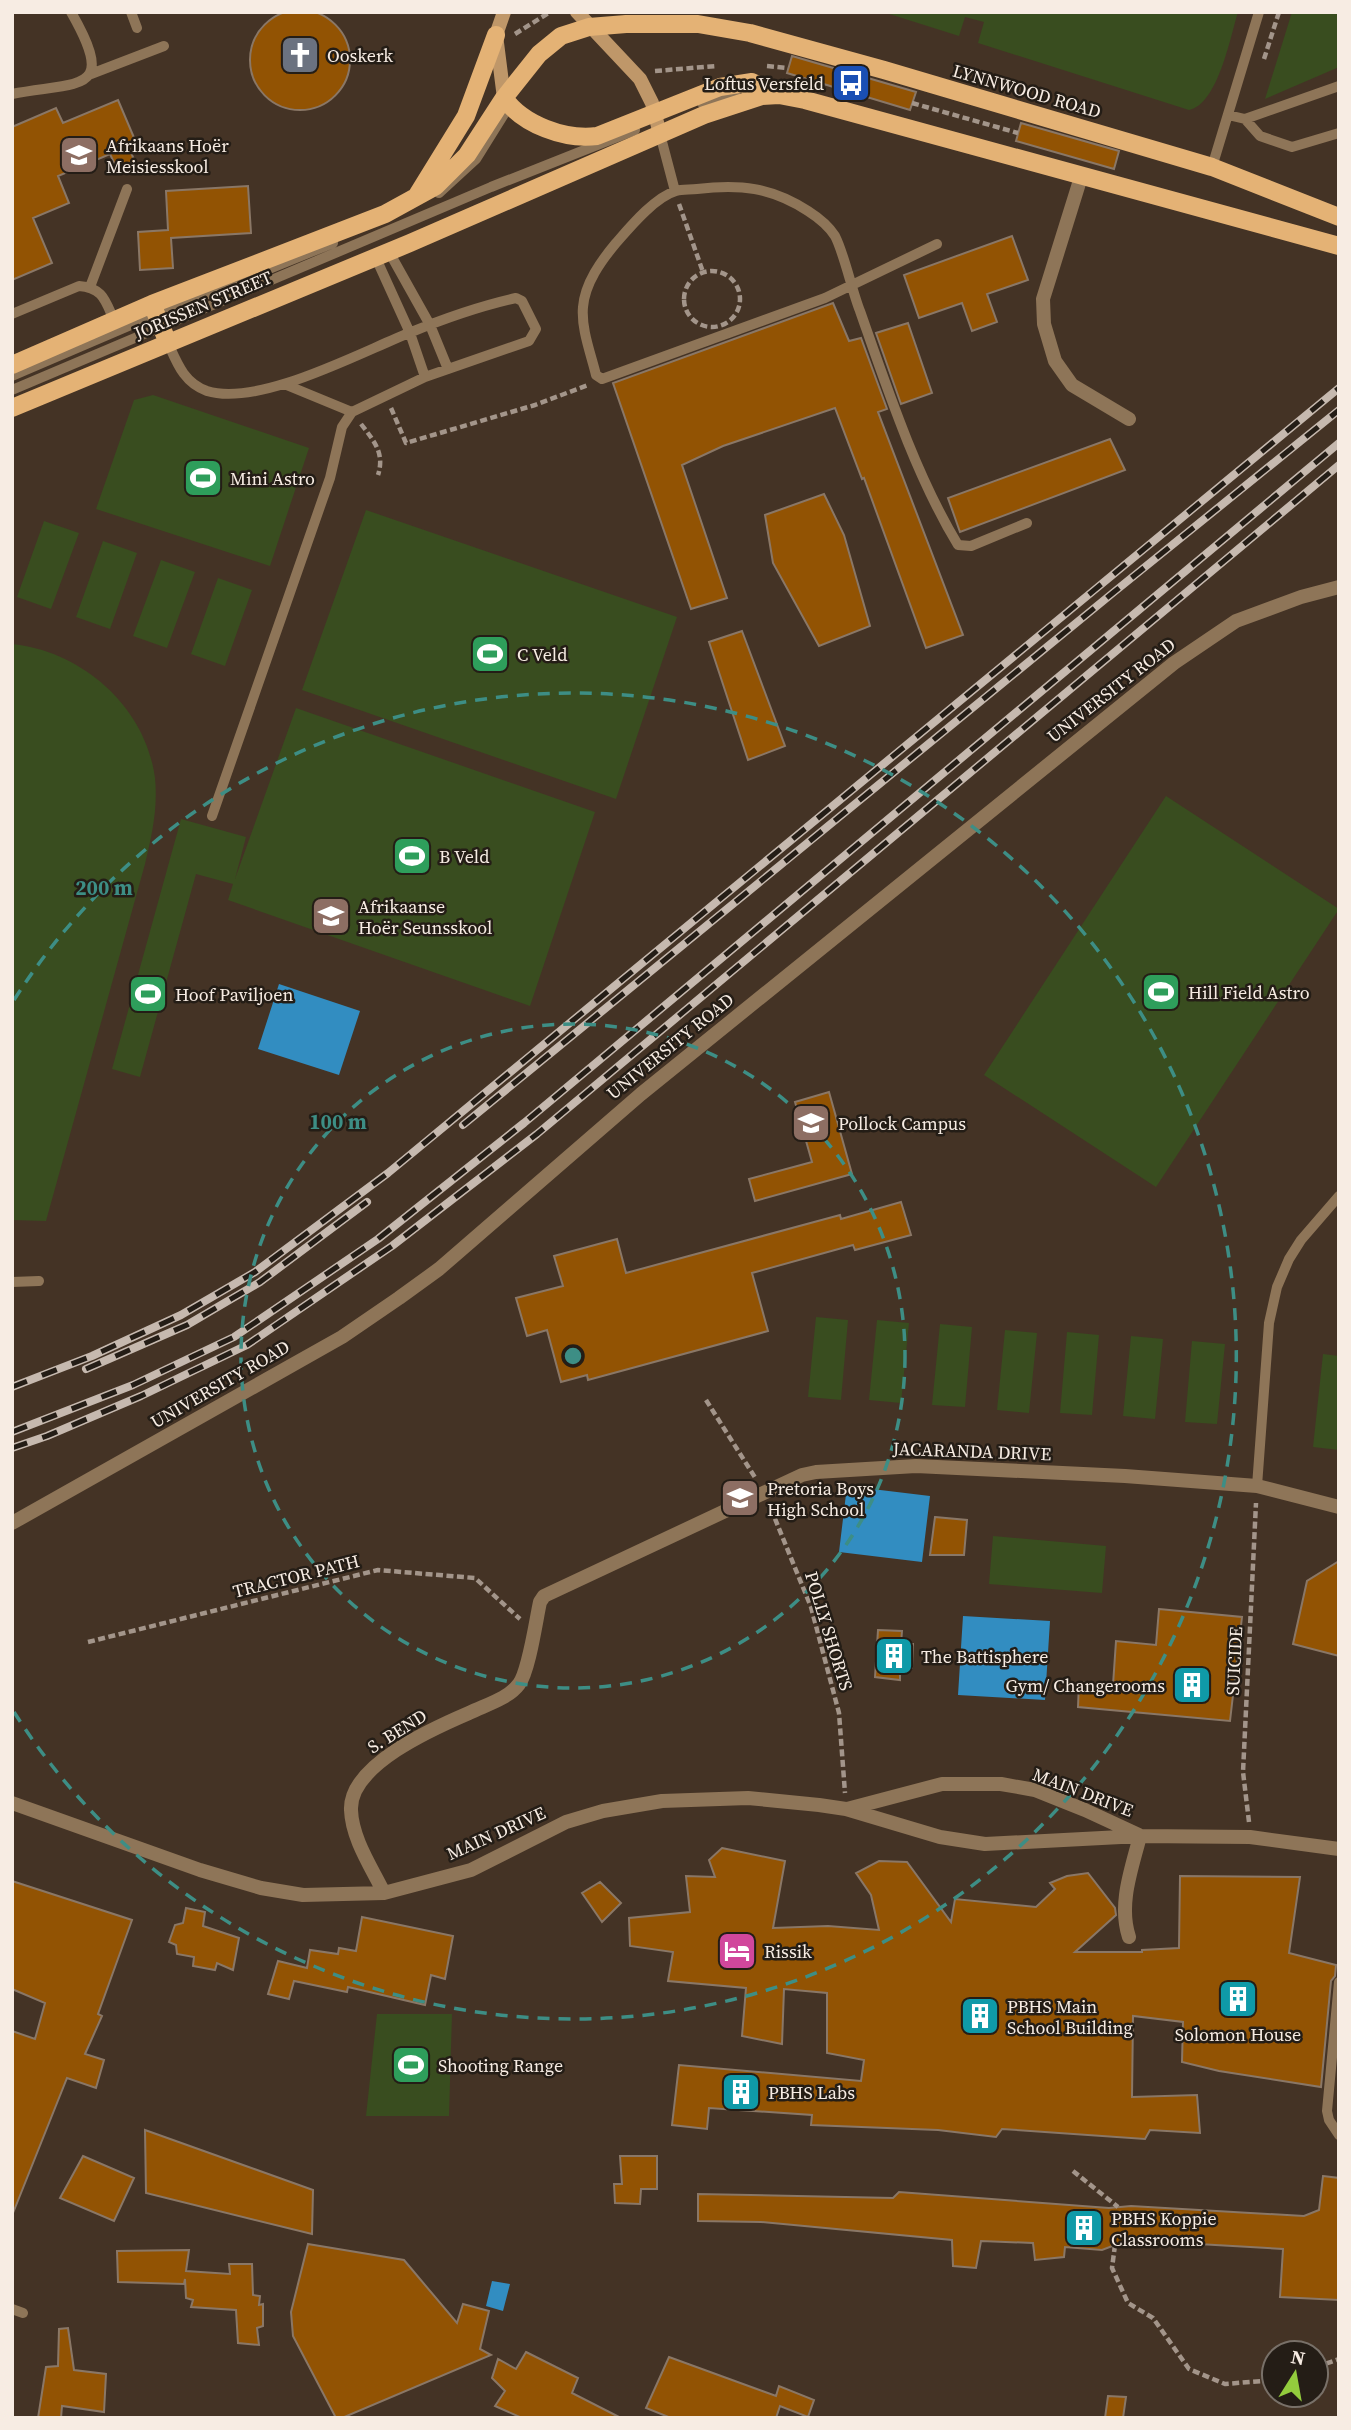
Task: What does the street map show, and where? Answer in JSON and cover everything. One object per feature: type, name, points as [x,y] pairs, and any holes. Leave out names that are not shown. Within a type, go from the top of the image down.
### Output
[{"type":"main road","points":[[416,197],[436,186],[467,155],[546,48],[561,36],[592,29],[697,18]]},
{"type":"main road","name":"LYNNWOOD ROAD","points":[[697,18],[1212,167],[1339,217]]},
{"type":"main road","points":[[392,220],[416,197],[466,116],[496,35]]},
{"type":"main road","points":[[657,123],[720,87],[741,83],[761,85],[779,95]]},
{"type":"main road","points":[[506,102],[546,129],[582,138],[657,123],[762,96],[779,95],[1339,246]]},
{"type":"main road","name":"JORISSEN STREET","points":[[12,365],[114,320],[159,322],[410,243],[657,123]]},
{"type":"main road","name":"JORISSEN STREET","points":[[12,408],[159,322],[392,220]]},
{"type":"street","points":[[504,12],[496,35],[506,102]]},
{"type":"street","points":[[577,12],[640,79],[647,90],[657,123]]},
{"type":"street","points":[[1081,177],[1043,299],[1044,324],[1055,361],[1072,385],[1129,419]]},
{"type":"street","name":"UNIVERSITY ROAD","points":[[12,1523],[342,1336],[399,1298],[439,1269],[641,1094],[1174,663],[1236,621],[1301,597],[1339,587]]},
{"type":"street","name":"JACARANDA DRIVE","points":[[532,1635],[540,1602],[549,1592],[808,1473],[916,1466],[1125,1476],[1257,1486],[1339,1507]]},
{"type":"street","name":"S. BEND","points":[[384,1893],[354,1829],[351,1809],[356,1786],[376,1765],[432,1729],[513,1691],[525,1674],[532,1635]]},
{"type":"street","name":"MAIN DRIVE","points":[[846,1809],[942,1784],[1001,1784],[1035,1790],[1140,1836]]},
{"type":"street","name":"MAIN DRIVE","points":[[12,1803],[165,1858],[261,1888],[303,1895],[384,1893],[471,1870],[566,1822],[603,1811],[662,1801],[748,1798],[846,1809],[940,1837],[985,1844],[1140,1836],[1250,1837],[1339,1849]]},
{"type":"street","points":[[1129,1937],[1124,1905],[1140,1836]]},
{"type":"lane","points":[[71,12],[88,42],[94,65],[91,74]]},
{"type":"lane","points":[[131,12],[138,28]]},
{"type":"lane","points":[[1212,167],[1259,12]]},
{"type":"lane","points":[[12,94],[79,83],[91,74],[164,46]]},
{"type":"lane","points":[[761,85],[776,86],[805,100]]},
{"type":"lane","points":[[1228,115],[1245,119],[1339,86]]},
{"type":"lane","points":[[392,220],[440,193],[458,178],[476,159],[506,102]]},
{"type":"lane","points":[[1245,119],[1260,136],[1292,147],[1339,133]]},
{"type":"lane","points":[[392,220],[657,123],[675,191]]},
{"type":"lane","points":[[937,244],[849,284],[825,298],[602,380],[596,375],[583,322],[587,287],[609,251],[627,230],[656,203],[675,191],[726,186],[765,190],[807,210],[826,224],[836,238],[849,284],[909,441],[942,517],[958,545],[971,546],[1027,523]]},
{"type":"lane","points":[[90,287],[127,189]]},
{"type":"lane","points":[[382,253],[430,325],[448,369]]},
{"type":"lane","points":[[382,253],[425,377]]},
{"type":"lane","points":[[12,314],[79,286],[100,292],[114,320]]},
{"type":"lane","points":[[159,322],[186,377],[205,390],[220,394],[285,384],[410,332],[516,298],[522,301],[536,329],[529,341],[425,377],[385,395],[352,412],[342,427],[330,478],[212,816]]},
{"type":"lane","name":"JORISSEN STREET","points":[[12,376],[159,322]]},
{"type":"lane","name":"JORISSEN STREET","points":[[12,390],[159,322]]},
{"type":"lane","points":[[285,384],[352,412]]},
{"type":"lane","points":[[1257,1486],[1269,1322],[1277,1287],[1301,1240],[1339,1196]]},
{"type":"lane","points":[[12,1282],[39,1281]]},
{"type":"lane","points":[[1339,1982],[1327,2111],[1339,2136]]},
{"type":"path","points":[[515,34],[550,12]]},
{"type":"path","points":[[912,103],[1018,133]]},
{"type":"path","points":[[675,191],[703,272]]},
{"type":"path","points":[[703,272],[720,272],[735,282],[738,290],[740,299],[737,312],[720,326],[701,325],[687,312],[684,293],[688,284],[703,272]]},
{"type":"path","points":[[385,395],[406,443],[535,405],[602,380]]},
{"type":"path","points":[[352,412],[377,446],[382,464],[378,475]]},
{"type":"path","name":"POLLY SHORTS","points":[[706,1400],[764,1493],[811,1607],[839,1713],[846,1809]]},
{"type":"path","name":"SUICIDE","points":[[1250,1837],[1243,1772],[1257,1486]]},
{"type":"path","name":"TRACTOR PATH","points":[[88,1642],[378,1570],[475,1578],[515,1613],[532,1635]]},
{"type":"path","points":[[1073,2171],[1118,2207]]},
{"type":"path","points":[[1115,2245],[1112,2268],[1128,2303],[1153,2318],[1189,2369],[1225,2384],[1260,2382]]},
{"type":"green space","points":[[883,12],[1238,12],[1227,53],[1215,83],[1208,96],[1189,110],[978,43],[984,22],[965,17],[959,36]]},
{"type":"green space","points":[[1292,12],[1339,12],[1339,67],[1265,99]]},
{"type":"green space","name":"Mini Astro","points":[[153,395],[309,448],[270,566],[96,509],[134,400]]},
{"type":"green space","name":"C Veld","points":[[366,510],[677,617],[616,799],[302,690]]},
{"type":"green space","points":[[44,521],[79,533],[51,609],[17,597]]},
{"type":"green space","points":[[103,541],[137,553],[110,629],[76,617]]},
{"type":"green space","points":[[161,560],[195,572],[167,648],[133,636]]},
{"type":"green space","points":[[218,578],[252,590],[225,666],[191,654]]},
{"type":"green space","points":[[12,644],[63,658],[106,687],[124,706],[139,728],[149,752],[156,789],[154,821],[145,864],[46,1221],[12,1220]]},
{"type":"green space","name":"B Veld","points":[[296,708],[595,812],[530,1006],[228,900],[233,884],[196,874],[140,1077],[112,1069],[181,819],[246,837],[235,879]]},
{"type":"green space","name":"Hill Field Astro","points":[[1166,796],[1339,909],[1156,1187],[984,1075]]},
{"type":"green space","points":[[816,1317],[848,1320],[841,1400],[808,1397]]},
{"type":"green space","points":[[877,1320],[909,1323],[901,1403],[869,1400]]},
{"type":"green space","points":[[940,1324],[972,1327],[965,1407],[932,1405]]},
{"type":"green space","points":[[1005,1330],[1037,1333],[1029,1413],[997,1410]]},
{"type":"green space","points":[[1067,1332],[1099,1335],[1092,1415],[1060,1413]]},
{"type":"green space","points":[[1131,1336],[1163,1339],[1155,1419],[1123,1416]]},
{"type":"green space","points":[[1192,1341],[1225,1344],[1217,1424],[1185,1422]]},
{"type":"green space","points":[[1323,1354],[1339,1356],[1339,1450],[1313,1447]]},
{"type":"green space","points":[[993,1536],[1106,1546],[1102,1593],[989,1584]]},
{"type":"green space","name":"Shooting Range","points":[[377,2014],[452,2014],[449,2116],[366,2116]]},
{"type":"water","points":[[279,984],[360,1011],[339,1075],[258,1049]]},
{"type":"water","points":[[847,1486],[930,1496],[922,1562],[839,1552]]},
{"type":"water","points":[[963,1616],[1050,1621],[1045,1700],[958,1695]]},
{"type":"water","points":[[492,2281],[510,2284],[503,2311],[486,2306]]},
{"type":"building","name":"Ooskerk","points":[[300,10],[319,14],[335,25],[346,41],[350,60],[346,79],[335,95],[319,106],[300,110],[281,106],[265,95],[254,79],[250,60],[254,41],[265,25],[281,14]]},
{"type":"building","name":"Loftus Versfeld","points":[[792,56],[916,92],[910,110],[787,73]]},
{"type":"building","points":[[118,100],[135,140],[127,143],[135,162],[117,169],[110,154],[58,176],[69,203],[33,218],[52,263],[12,280],[12,127],[56,108],[63,123]]},
{"type":"building","points":[[1021,123],[1119,151],[1114,169],[1016,141]]},
{"type":"building","points":[[248,186],[251,233],[171,238],[173,268],[140,270],[138,232],[168,230],[166,191]]},
{"type":"building","points":[[1012,236],[1028,280],[987,294],[997,322],[972,331],[962,303],[919,318],[904,275]]},
{"type":"building","points":[[833,303],[849,341],[861,338],[887,409],[878,412],[963,635],[926,648],[864,478],[862,479],[835,408],[723,446],[682,465],[727,598],[691,609],[613,383]]},
{"type":"building","points":[[908,323],[932,393],[901,404],[876,333]]},
{"type":"building","points":[[1110,439],[1125,470],[960,532],[948,498]]},
{"type":"building","points":[[824,494],[844,535],[870,626],[819,646],[773,563],[765,515]]},
{"type":"building","points":[[742,631],[785,746],[748,760],[709,642]]},
{"type":"building","points":[[829,1092],[852,1174],[755,1201],[749,1179],[812,1162],[795,1102]]},
{"type":"building","points":[[901,1202],[911,1235],[855,1250],[853,1245],[752,1273],[768,1331],[588,1380],[587,1375],[561,1382],[547,1330],[527,1336],[516,1298],[563,1286],[554,1256],[617,1239],[626,1273],[840,1215],[841,1219]]},
{"type":"building","points":[[935,1517],[967,1520],[964,1555],[930,1555]]},
{"type":"building","points":[[1339,1561],[1339,1656],[1293,1644],[1307,1581]]},
{"type":"building","name":"Gym/ Changerooms","points":[[1159,1609],[1242,1617],[1230,1721],[1078,1707],[1079,1682],[1113,1685],[1116,1641],[1156,1645]]},
{"type":"building","name":"The Battisphere","points":[[878,1630],[902,1631],[901,1644],[913,1644],[912,1668],[900,1667],[900,1680],[875,1677]]},
{"type":"building","points":[[722,1848],[785,1861],[773,1928],[828,1926],[879,1930],[871,1895],[856,1873],[879,1861],[907,1862],[951,1922],[955,1899],[1036,1907],[1055,1889],[1050,1883],[1067,1876],[1088,1873],[1115,1908],[1116,1915],[1075,1952],[1142,1952],[1179,1948],[1180,1876],[1300,1877],[1289,1953],[1336,1965],[1335,1976],[1331,1981],[1321,2087],[1219,2071],[1182,2062],[1183,2022],[1133,2016],[1132,2097],[1197,2095],[1200,2133],[1150,2130],[1145,2139],[1002,2129],[996,2137],[938,2130],[811,2125],[812,2115],[709,2108],[707,2129],[672,2125],[679,2065],[861,2081],[864,2060],[827,2053],[827,1993],[784,1989],[782,2044],[742,2036],[746,1988],[668,1981],[673,1952],[630,1946],[629,1918],[690,1912],[686,1876],[715,1877],[709,1860]]},
{"type":"building","points":[[12,1881],[132,1920],[98,2014],[102,2016],[85,2054],[104,2060],[96,2088],[67,2078],[13,2213],[12,2031],[35,2039],[45,2003],[12,1989]]},
{"type":"building","points":[[600,1882],[621,1903],[602,1922],[582,1893]]},
{"type":"building","points":[[186,1908],[205,1912],[203,1926],[239,1938],[233,1970],[217,1963],[215,1970],[193,1966],[194,1957],[177,1954],[176,1945],[169,1942],[175,1925],[183,1923]]},
{"type":"building","points":[[362,1917],[453,1936],[445,1979],[431,1975],[425,2005],[348,1987],[347,1992],[294,1981],[289,1999],[268,1994],[278,1961],[307,1968],[310,1950],[338,1954],[339,1948],[356,1951]]},
{"type":"building","points":[[145,2130],[313,2190],[312,2234],[146,2193]]},
{"type":"building","points":[[83,2156],[134,2178],[114,2221],[60,2198]]},
{"type":"building","points":[[620,2156],[657,2156],[657,2189],[641,2189],[640,2204],[615,2203],[614,2184],[622,2184]]},
{"type":"building","name":"PBHS Koppie Classrooms","points":[[1323,2176],[1339,2178],[1339,2300],[1280,2297],[1283,2249],[1128,2240],[1102,2250],[1065,2247],[1064,2257],[1035,2260],[1033,2243],[981,2241],[976,2268],[953,2266],[952,2240],[761,2222],[698,2221],[698,2194],[893,2198],[899,2192],[1109,2208],[1131,2206],[1304,2216],[1319,2210]]},
{"type":"building","points":[[308,2244],[404,2260],[457,2323],[463,2304],[489,2311],[480,2349],[491,2355],[342,2418],[336,2418],[293,2336],[291,2312]]},
{"type":"building","points":[[189,2250],[186,2271],[230,2274],[229,2264],[252,2264],[253,2295],[260,2296],[259,2305],[263,2304],[263,2326],[257,2328],[259,2345],[238,2343],[236,2310],[191,2307],[193,2300],[186,2298],[185,2279],[184,2284],[118,2282],[117,2251]]},
{"type":"building","points":[[68,2328],[74,2370],[106,2374],[104,2412],[62,2406],[61,2418],[38,2418],[46,2367],[58,2366],[59,2329]]},
{"type":"building","points":[[526,2352],[578,2378],[572,2393],[621,2418],[522,2418],[495,2406],[505,2391],[492,2378],[498,2359],[516,2369]]},
{"type":"building","points":[[669,2357],[776,2396],[779,2386],[814,2400],[808,2417],[780,2406],[776,2418],[671,2418],[646,2408]]},
{"type":"building","points":[[1108,2396],[1126,2397],[1123,2418],[1105,2418]]},
{"type":"railway","points":[[12,1387],[92,1356],[181,1315],[255,1272],[388,1173],[1339,388]]},
{"type":"railway","points":[[463,1125],[1339,410]]},
{"type":"railway","points":[[12,1432],[133,1385],[234,1337],[378,1239],[524,1123],[1339,443]]},
{"type":"railway","points":[[12,1448],[141,1396],[247,1345],[392,1246],[537,1134],[1339,465]]},
{"type":"railway","points":[[86,1369],[187,1325],[260,1282],[367,1202]]},
{"type":"place","name":"Ooskerk","points":[[300,55]]},
{"type":"place","name":"Loftus Versfeld","points":[[851,83]]},
{"type":"place","name":"Afrikaans Hoër Meisiesskool","points":[[79,155]]},
{"type":"place","name":"Mini Astro","points":[[203,478]]},
{"type":"place","name":"C Veld","points":[[490,654]]},
{"type":"place","name":"B Veld","points":[[412,856]]},
{"type":"place","name":"Afrikaanse Hoër Seunsskool","points":[[331,916]]},
{"type":"place","name":"Hill Field Astro","points":[[1161,992]]},
{"type":"place","name":"Hoof Paviljoen","points":[[148,994]]},
{"type":"place","name":"Pollock Campus","points":[[811,1123]]},
{"type":"place","name":"Pretoria Boys High School","points":[[740,1498]]},
{"type":"place","name":"The Battisphere","points":[[894,1656]]},
{"type":"place","name":"Gym/ Changerooms","points":[[1192,1685]]},
{"type":"place","name":"Rissik","points":[[737,1951]]},
{"type":"place","name":"Solomon House","points":[[1238,1999]]},
{"type":"place","name":"PBHS Main School Building","points":[[980,2016]]},
{"type":"place","name":"Shooting Range","points":[[411,2065]]},
{"type":"place","name":"PBHS Labs","points":[[741,2092]]},
{"type":"place","name":"PBHS Koppie Classrooms","points":[[1084,2228]]}]
